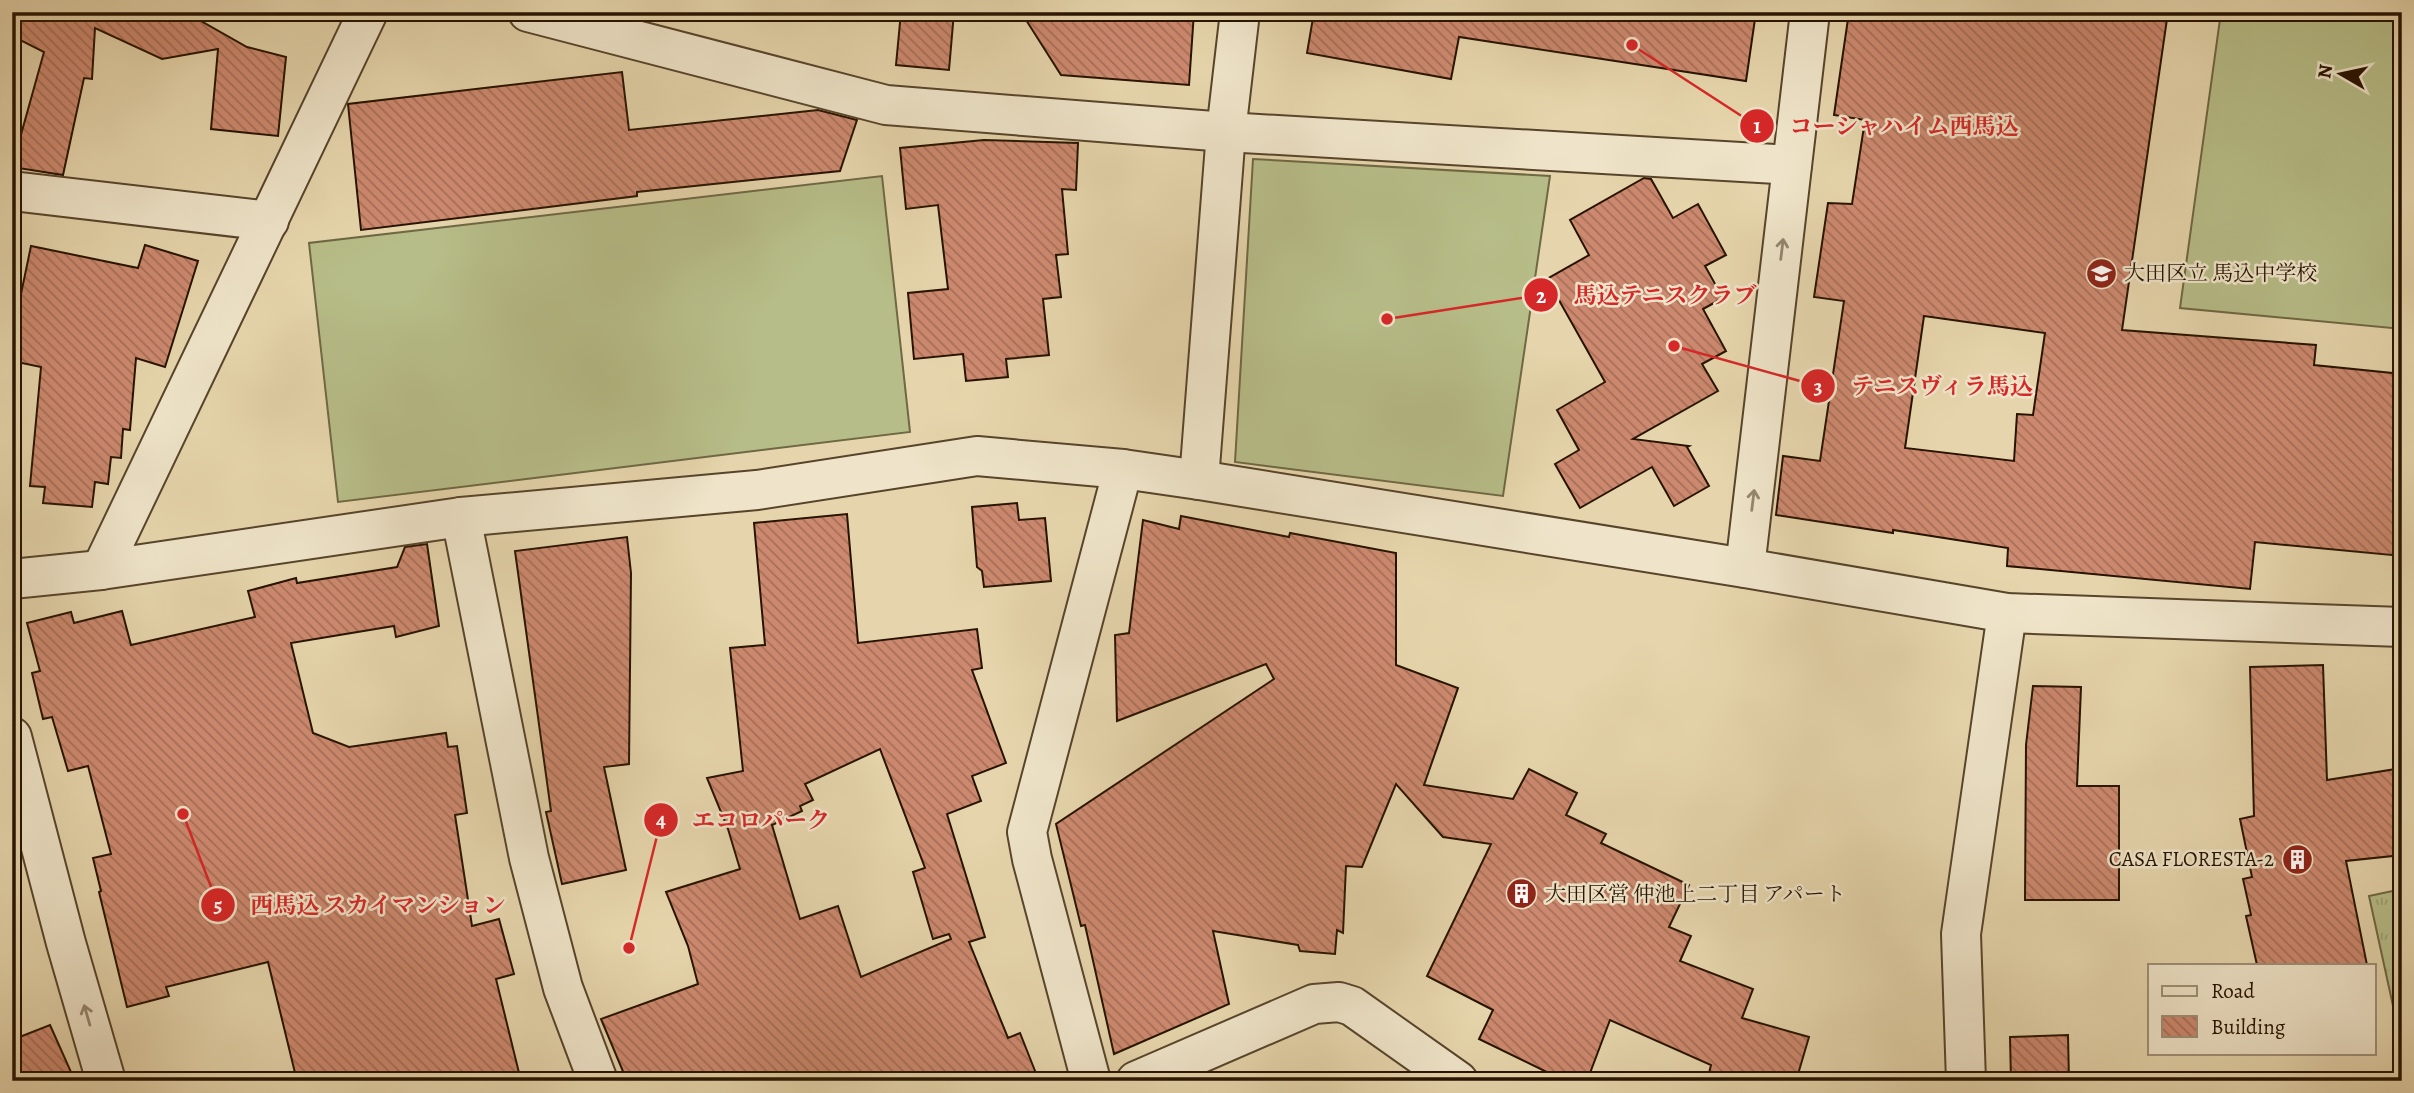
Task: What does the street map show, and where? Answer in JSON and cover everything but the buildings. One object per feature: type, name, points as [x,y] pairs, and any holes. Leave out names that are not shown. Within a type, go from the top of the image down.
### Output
[{"type":"street","points":[[101,570],[368,12]]},
{"type":"street","points":[[528,12],[886,105],[1226,132],[1792,165]]},
{"type":"street","points":[[1199,480],[1226,132],[1240,12]]},
{"type":"street","points":[[1745,568],[1810,12]]},
{"type":"street","points":[[12,191],[269,221]]},
{"type":"street","points":[[12,579],[101,570],[461,517],[757,490],[977,456],[1123,469],[1199,480],[2007,612],[2402,627]]},
{"type":"street","points":[[1091,1081],[1027,832],[1123,469]]},
{"type":"street","points":[[461,517],[529,858],[563,988],[598,1081]]},
{"type":"street","points":[[1966,1081],[1961,934],[2007,612]]},
{"type":"street","points":[[12,737],[63,934],[106,1081]]},
{"type":"street","points":[[1136,1081],[1314,1004],[1339,1003],[1352,1006],[1458,1081]]},
{"type":"green space","points":[[2221,12],[2402,12],[2402,329],[2180,308]]},
{"type":"green space","points":[[1253,159],[1550,176],[1503,496],[1235,462]]},
{"type":"green space","points":[[882,176],[910,432],[338,502],[309,243]]},
{"type":"green space","points":[[2402,889],[2402,1047],[2369,896]]},
{"type":"place","name":"コーシャハイム西馬込","points":[[1632,45]]},
{"type":"place","name":"大田区立 馬込中学校","points":[[2101,273]]},
{"type":"place","name":"馬込テニスクラブ","points":[[1387,319]]},
{"type":"place","name":"テニスヴィラ馬込","points":[[1674,346]]},
{"type":"place","name":"西馬込 スカイマンション","points":[[183,814]]},
{"type":"place","name":"CASA FLORESTA-2","points":[[2297,859]]},
{"type":"place","name":"大田区営 仲池上二丁目 アパート","points":[[1522,894]]},
{"type":"place","name":"エコロパーク","points":[[629,948]]}]
